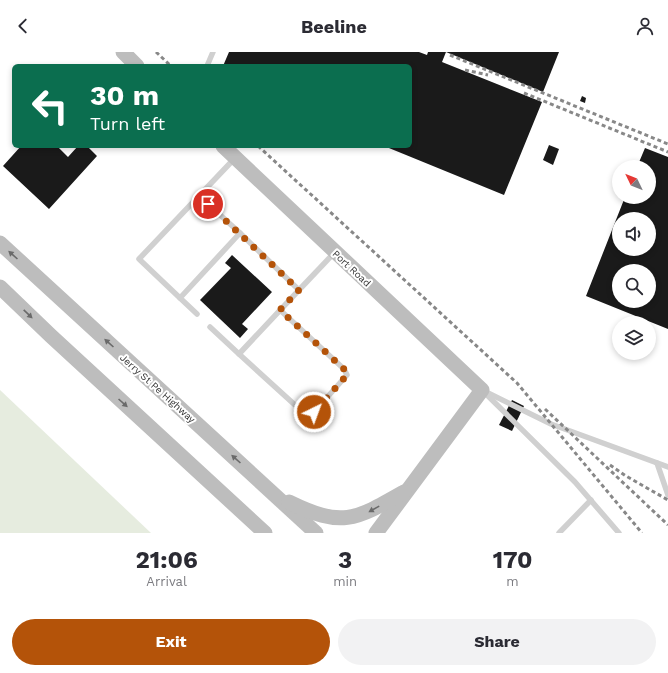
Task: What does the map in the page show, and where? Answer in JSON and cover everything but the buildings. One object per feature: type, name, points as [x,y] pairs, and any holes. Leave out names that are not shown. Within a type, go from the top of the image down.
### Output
[{"type":"main road","points":[[122,52],[135,64]]},
{"type":"main road","name":"Port Road","points":[[225,148],[482,390]]},
{"type":"main road","name":"Jerry St Pe Highway","points":[[0,243],[316,533]]},
{"type":"main road","points":[[0,287],[51,336],[265,533]]},
{"type":"main road","points":[[376,533],[482,390]]},
{"type":"main road","points":[[252,473],[288,501],[322,516],[353,518],[368,512],[408,490]]},
{"type":"main road","points":[[230,500],[253,533]]},
{"type":"main road","points":[[386,533],[398,504]]},
{"type":"lane","points":[[208,64],[213,52]]},
{"type":"lane","points":[[197,314],[139,259],[235,157]]},
{"type":"lane","points":[[198,195],[299,290]]},
{"type":"lane","points":[[180,298],[240,233]]},
{"type":"lane","points":[[239,354],[335,252]]},
{"type":"lane","points":[[210,327],[306,415],[314,412],[347,375],[344,369],[280,310]]},
{"type":"lane","points":[[482,390],[551,424],[668,467]]},
{"type":"lane","points":[[482,390],[575,482],[619,533]]},
{"type":"lane","points":[[657,463],[668,494]]},
{"type":"lane","points":[[559,533],[591,500]]},
{"type":"shaded area","points":[[0,390],[151,533],[0,533]]},
{"type":"railway","points":[[156,52],[169,64]]},
{"type":"railway","points":[[450,55],[668,144]]},
{"type":"railway","points":[[465,70],[488,75]]},
{"type":"railway","points":[[524,93],[668,152]]},
{"type":"railway","points":[[260,148],[517,383],[642,533]]},
{"type":"railway","points":[[545,409],[668,525]]},
{"type":"railway","points":[[610,465],[668,500]]},
{"type":"route","points":[[208,204],[299,290],[280,310],[344,369],[347,375],[314,412]]}]
